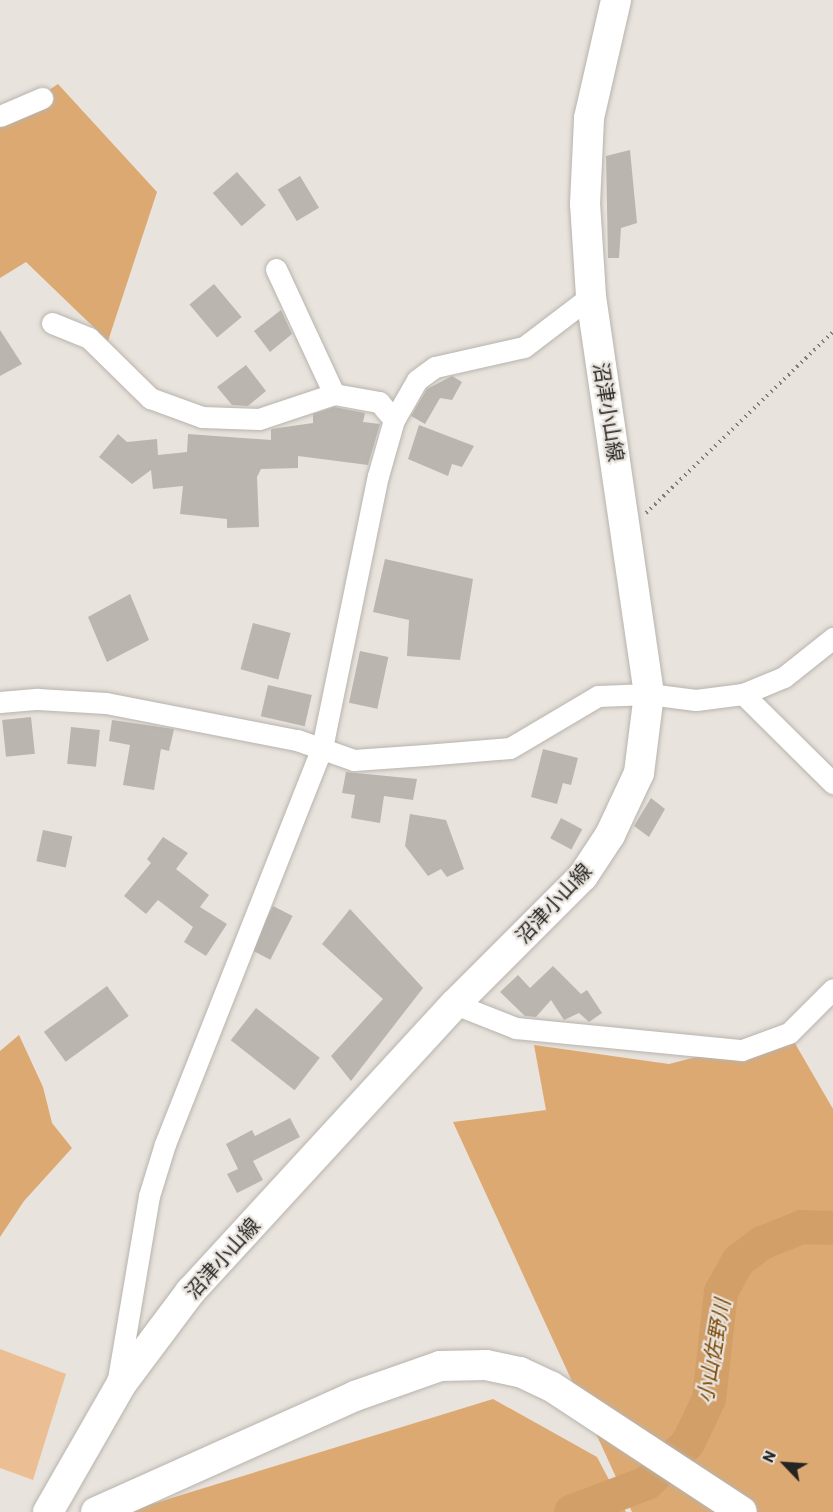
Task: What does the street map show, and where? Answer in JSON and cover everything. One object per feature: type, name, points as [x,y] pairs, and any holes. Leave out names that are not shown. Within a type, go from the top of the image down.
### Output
[{"type":"main road","name":"沼津小山線","points":[[48,1512],[116,1394],[190,1292],[455,1004],[583,876],[610,836],[639,773],[649,694],[628,530],[591,296],[585,204],[589,118],[616,0]]},
{"type":"main road","points":[[96,1512],[355,1396],[440,1366],[486,1365],[520,1372],[552,1387],[742,1512]]},
{"type":"street","points":[[0,116],[42,98]]},
{"type":"street","points":[[276,269],[334,394]]},
{"type":"street","points":[[116,1394],[149,1196],[165,1144],[322,748],[378,476],[394,420],[417,380],[435,367],[524,346],[591,296]]},
{"type":"street","points":[[52,323],[89,338],[150,398],[202,417],[260,418],[334,394],[378,402],[394,420]]},
{"type":"street","points":[[0,702],[38,699],[106,703],[322,748],[354,760],[510,748],[598,696],[649,694],[696,700],[742,694],[783,677],[833,638]]},
{"type":"street","points":[[742,694],[833,783]]},
{"type":"street","points":[[455,1004],[516,1028],[742,1050],[789,1033],[833,989]]},
{"type":"path","points":[[628,530],[833,332]]},
{"type":"shaded area","points":[[58,84],[157,192],[108,341],[26,262],[0,278],[0,123]]},
{"type":"shaded area","points":[[789,1033],[833,1109],[833,1512],[632,1512],[453,1122],[546,1110],[534,1045],[669,1064]]},
{"type":"shaded area","points":[[19,1035],[43,1087],[52,1123],[72,1148],[24,1201],[0,1237],[0,1051]]},
{"type":"shaded area","points":[[0,1349],[66,1374],[33,1480],[0,1468]]},
{"type":"shaded area","points":[[493,1399],[597,1457],[626,1512],[126,1512]]},
{"type":"building","points":[[630,150],[637,223],[621,228],[619,258],[608,258],[606,156]]},
{"type":"building","points":[[237,172],[266,205],[242,226],[213,193]]},
{"type":"building","points":[[300,176],[319,208],[297,221],[278,189]]},
{"type":"building","points":[[214,284],[242,317],[217,338],[189,305]]},
{"type":"building","points":[[281,310],[292,334],[270,352],[254,331]]},
{"type":"building","points":[[0,330],[22,364],[0,376]]},
{"type":"building","points":[[246,365],[266,391],[248,406],[232,405],[217,387]]},
{"type":"building","points":[[452,376],[462,382],[452,400],[440,398],[425,424],[411,416],[427,389]]},
{"type":"building","points":[[334,407],[365,413],[363,422],[380,424],[368,465],[298,456],[298,468],[261,469],[257,477],[259,527],[227,528],[227,519],[180,514],[183,486],[153,489],[151,470],[132,484],[99,457],[118,434],[127,442],[157,439],[158,455],[187,452],[188,434],[271,440],[271,429],[313,423],[313,414]]},
{"type":"building","points":[[419,425],[474,446],[462,467],[452,464],[448,476],[408,459]]},
{"type":"building","points":[[385,559],[473,579],[460,660],[407,656],[409,620],[373,612]]},
{"type":"building","points":[[130,594],[149,640],[107,662],[88,617]]},
{"type":"building","points":[[253,623],[291,633],[278,679],[241,669]]},
{"type":"building","points":[[360,651],[388,657],[377,709],[349,703]]},
{"type":"building","points":[[268,685],[312,695],[305,726],[261,716]]},
{"type":"building","points":[[31,717],[35,754],[6,757],[2,720]]},
{"type":"building","points":[[112,720],[174,729],[169,751],[161,749],[154,790],[123,785],[130,745],[109,741]]},
{"type":"building","points":[[71,727],[100,730],[96,767],[67,764]]},
{"type":"building","points":[[543,749],[578,758],[571,785],[563,783],[557,804],[531,797]]},
{"type":"building","points":[[346,772],[417,779],[413,800],[384,796],[380,823],[351,818],[355,795],[342,793]]},
{"type":"building","points":[[651,798],[665,809],[649,837],[634,826]]},
{"type":"building","points":[[410,814],[446,820],[464,869],[447,877],[441,869],[428,876],[405,846]]},
{"type":"building","points":[[561,818],[582,829],[571,850],[550,838]]},
{"type":"building","points":[[43,830],[72,836],[66,868],[36,861]]},
{"type":"building","points":[[163,837],[188,853],[176,869],[209,895],[200,907],[227,924],[206,956],[184,942],[193,927],[158,900],[146,914],[124,896],[151,863],[147,859]]},
{"type":"building","points":[[273,906],[293,916],[270,960],[251,950]]},
{"type":"building","points":[[350,909],[423,988],[351,1081],[331,1056],[383,999],[322,944]]},
{"type":"building","points":[[553,966],[581,994],[587,990],[602,1013],[589,1022],[579,1013],[564,1020],[551,1000],[536,1017],[525,1016],[500,992],[518,975],[530,988]]},
{"type":"building","points":[[107,986],[129,1016],[66,1062],[44,1032]]},
{"type":"building","points":[[256,1008],[320,1058],[295,1090],[231,1040]]},
{"type":"building","points":[[290,1118],[300,1137],[253,1161],[263,1180],[237,1193],[227,1174],[238,1169],[226,1144],[252,1130],[255,1136]]},
{"type":"waterway","name":"小山佐野川","points":[[571,1512],[647,1483],[688,1443],[709,1399],[721,1292],[738,1261],[762,1243],[802,1227],[833,1228]]}]
